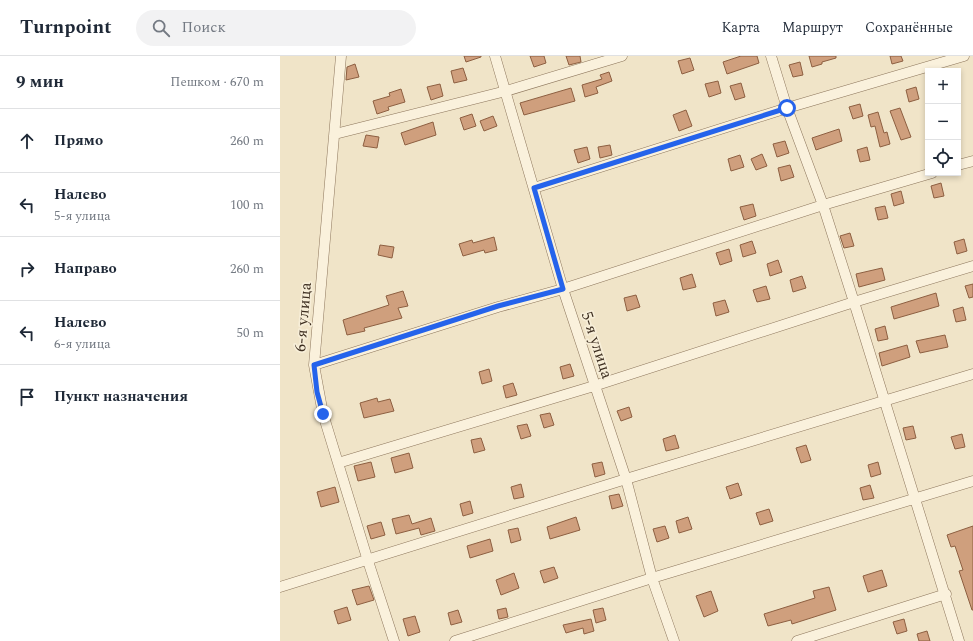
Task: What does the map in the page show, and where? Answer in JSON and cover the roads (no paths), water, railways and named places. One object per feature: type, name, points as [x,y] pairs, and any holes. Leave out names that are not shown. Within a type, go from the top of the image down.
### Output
[{"type":"street","name":"6-я улица","points":[[341,56],[314,365],[317,392],[323,414],[394,641]]},
{"type":"street","name":"5-я улица","points":[[495,56],[563,289],[626,479],[652,578],[674,641]]},
{"type":"street","points":[[335,134],[506,91],[622,56]]},
{"type":"street","points":[[771,56],[787,108],[823,205],[914,498],[946,594],[959,641]]},
{"type":"street","points":[[534,188],[787,108],[964,56]]},
{"type":"street","points":[[961,164],[973,161]]},
{"type":"street","points":[[314,365],[498,306],[563,289],[823,205],[925,175]]},
{"type":"street","points":[[338,463],[594,386],[854,302],[973,266]]},
{"type":"street","points":[[280,587],[368,561],[626,479],[973,374]]},
{"type":"street","points":[[455,641],[652,578],[973,481]]},
{"type":"street","points":[[798,641],[946,594]]}]
